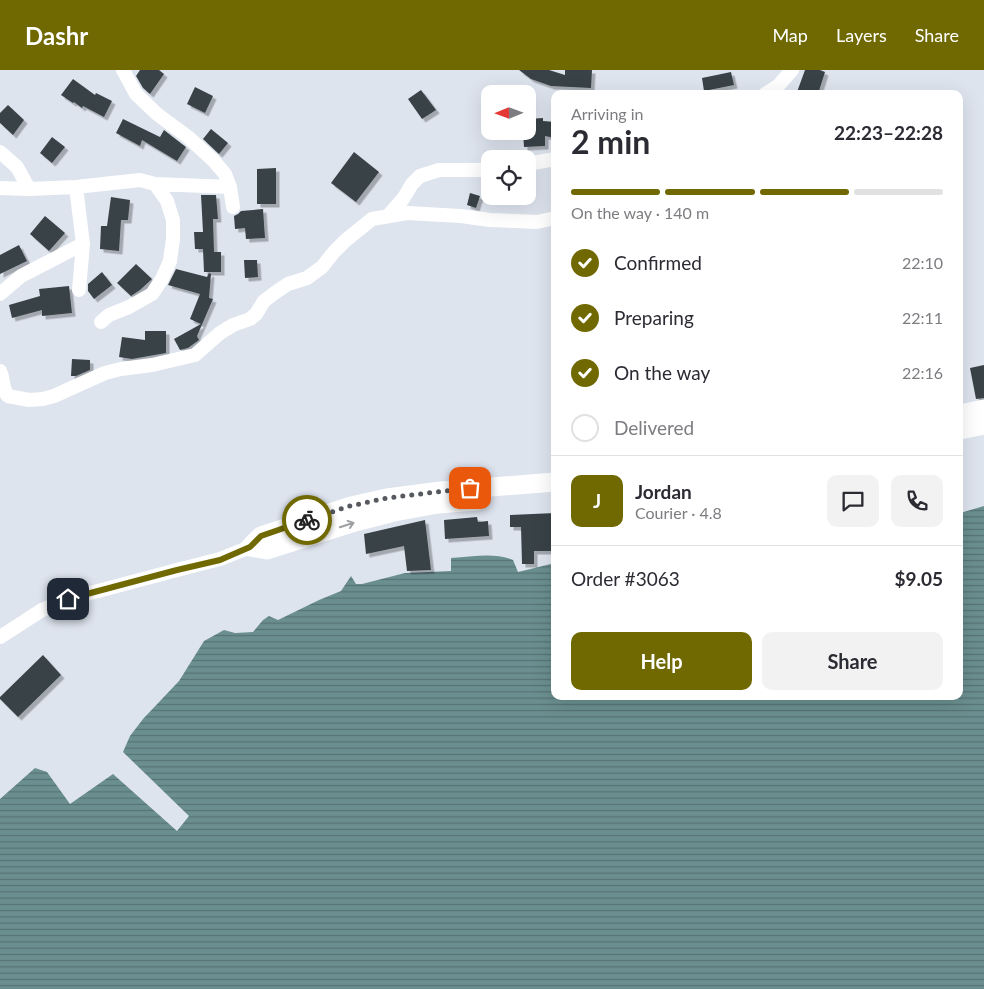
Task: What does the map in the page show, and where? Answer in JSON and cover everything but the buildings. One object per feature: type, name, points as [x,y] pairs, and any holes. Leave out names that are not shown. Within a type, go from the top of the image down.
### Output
[{"type":"main road","points":[[963,413],[984,409]]},
{"type":"main road","points":[[963,429],[984,425]]},
{"type":"main road","points":[[250,547],[261,536],[350,506],[387,498],[441,491],[551,482]]},
{"type":"main road","points":[[250,547],[267,550],[355,522],[394,512],[429,506],[551,494]]},
{"type":"street","points":[[123,70],[136,94],[157,114],[188,136],[225,174],[230,187],[233,207]]},
{"type":"street","points":[[772,90],[778,86],[792,70]]},
{"type":"street","points":[[0,152],[17,168],[29,189]]},
{"type":"street","points":[[536,163],[551,160]]},
{"type":"street","points":[[388,216],[420,176],[439,170],[481,170]]},
{"type":"street","points":[[0,188],[76,187],[140,180],[155,184],[230,187]]},
{"type":"street","points":[[101,322],[109,315],[129,307],[152,294],[162,279],[170,261],[173,220],[167,201],[155,184]]},
{"type":"street","points":[[76,187],[82,244],[79,290]]},
{"type":"street","points":[[0,371],[3,376],[5,392],[8,396],[29,400],[43,400],[105,373],[195,355],[220,333],[233,325],[250,319],[256,314],[264,301],[288,284],[307,278],[322,267],[340,246],[372,219],[407,213],[516,222],[537,222],[551,219]]},
{"type":"street","points":[[0,294],[21,276],[82,244]]},
{"type":"street","points":[[0,637],[42,610],[68,599],[220,560],[250,547]]},
{"type":"shaded area","points":[[984,506],[984,989],[0,989],[0,799],[35,768],[47,772],[70,804],[113,774],[177,831],[189,816],[123,752],[130,736],[143,719],[179,681],[204,641],[224,630],[235,633],[253,632],[269,616],[278,620],[341,591],[351,576],[356,584],[362,584],[405,573],[451,571],[451,558],[498,556],[513,560],[518,572],[551,564],[551,700],[963,700],[963,512]]},
{"type":"way so far","points":[[307,520],[350,506],[387,498],[470,488]]},
{"type":"route","points":[[68,599],[120,584],[220,560],[250,547],[261,536],[307,520]]}]
